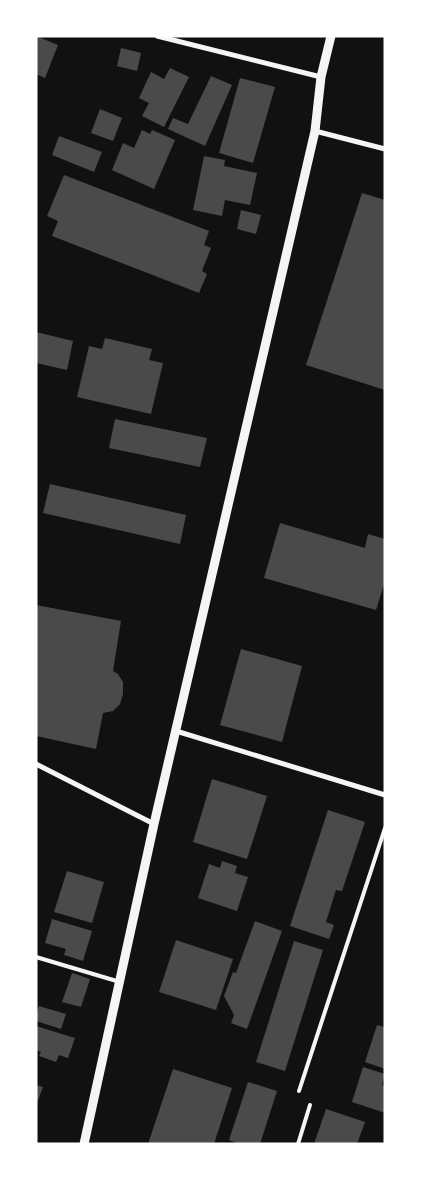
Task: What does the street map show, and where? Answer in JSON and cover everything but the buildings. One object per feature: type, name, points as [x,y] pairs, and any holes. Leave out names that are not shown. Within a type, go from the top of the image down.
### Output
[{"type":"street","points":[[158,36],[321,77]]},
{"type":"street","points":[[84,1144],[154,824],[315,131],[321,77],[331,36]]},
{"type":"street","points":[[315,131],[385,149]]},
{"type":"street","points":[[176,731],[385,795]]},
{"type":"street","points":[[36,764],[154,824]]},
{"type":"lane","points":[[299,1091],[385,828]]},
{"type":"lane","points":[[36,957],[120,982]]},
{"type":"lane","points":[[298,1144],[310,1105]]}]
